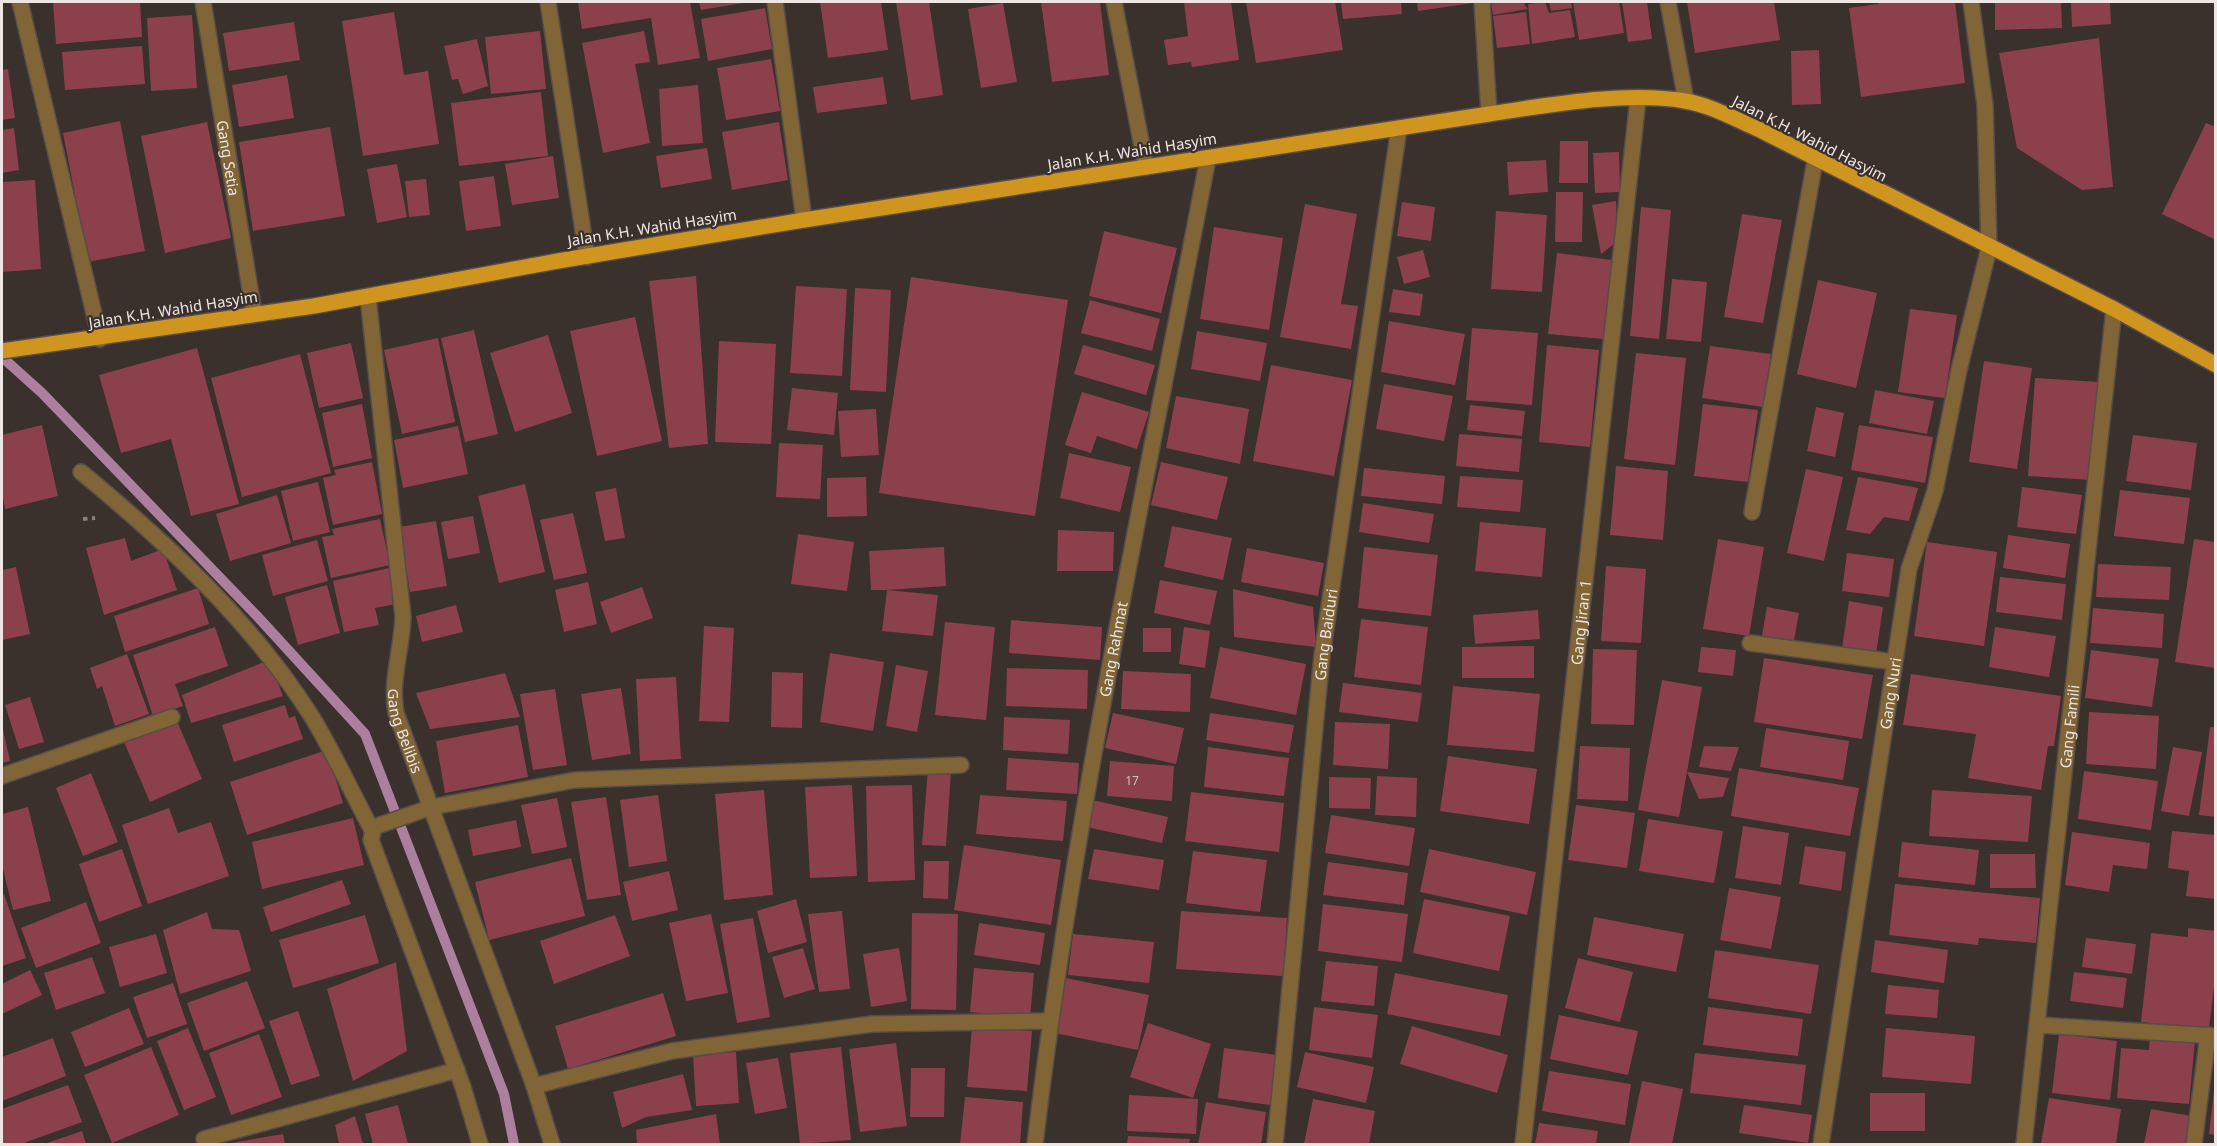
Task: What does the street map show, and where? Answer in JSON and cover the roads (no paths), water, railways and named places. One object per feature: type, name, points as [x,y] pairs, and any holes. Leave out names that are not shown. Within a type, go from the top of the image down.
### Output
[{"type":"main road","name":"Jalan K.H. Wahid Hasyim","points":[[2,351],[100,339],[368,297],[804,220],[1560,103],[1638,99],[1686,101],[1717,111],[1758,129],[1989,248],[2114,309],[2216,365]]},
{"type":"street","points":[[20,2],[100,339]]},
{"type":"street","name":"Gang Setia","points":[[203,2],[254,314]]},
{"type":"street","points":[[548,2],[587,257]]},
{"type":"street","points":[[775,2],[804,220]]},
{"type":"street","points":[[1114,2],[1146,167]]},
{"type":"street","points":[[1482,2],[1489,114]]},
{"type":"street","points":[[1668,2],[1686,101]]},
{"type":"street","name":"Gang Nuri","points":[[1821,1144],[1909,568],[1935,491],[1959,370],[1989,248],[1984,105],[1971,2]]},
{"type":"street","name":"Gang Jiran 1","points":[[1523,1144],[1638,99]]},
{"type":"street","name":"Gang Baiduri","points":[[1275,1144],[1322,655],[1399,128]]},
{"type":"street","name":"Gang Rahmat","points":[[1035,1144],[1049,1022],[1091,775],[1208,158]]},
{"type":"street","points":[[1752,512],[1815,160]]},
{"type":"street","name":"Gang Belibis","points":[[368,297],[403,617],[402,645],[393,694],[394,705],[534,1086],[552,1144]]},
{"type":"street","name":"Gang Famili","points":[[2024,1144],[2114,309]]},
{"type":"street","points":[[81,472],[133,515],[232,612],[265,652],[312,718],[373,829],[371,840],[457,1070],[480,1144]]},
{"type":"street","points":[[1750,643],[1894,662]]},
{"type":"street","points":[[2,776],[172,717]]},
{"type":"street","points":[[373,829],[432,807],[575,780],[961,765]]},
{"type":"street","points":[[534,1086],[672,1051],[872,1024],[1049,1022]]},
{"type":"street","points":[[2038,1025],[2212,1035],[2194,1144]]},
{"type":"street","points":[[204,1138],[457,1070]]},
{"type":"waterway","points":[[2,357],[42,393],[257,616],[365,734],[504,1094],[514,1144]]}]
